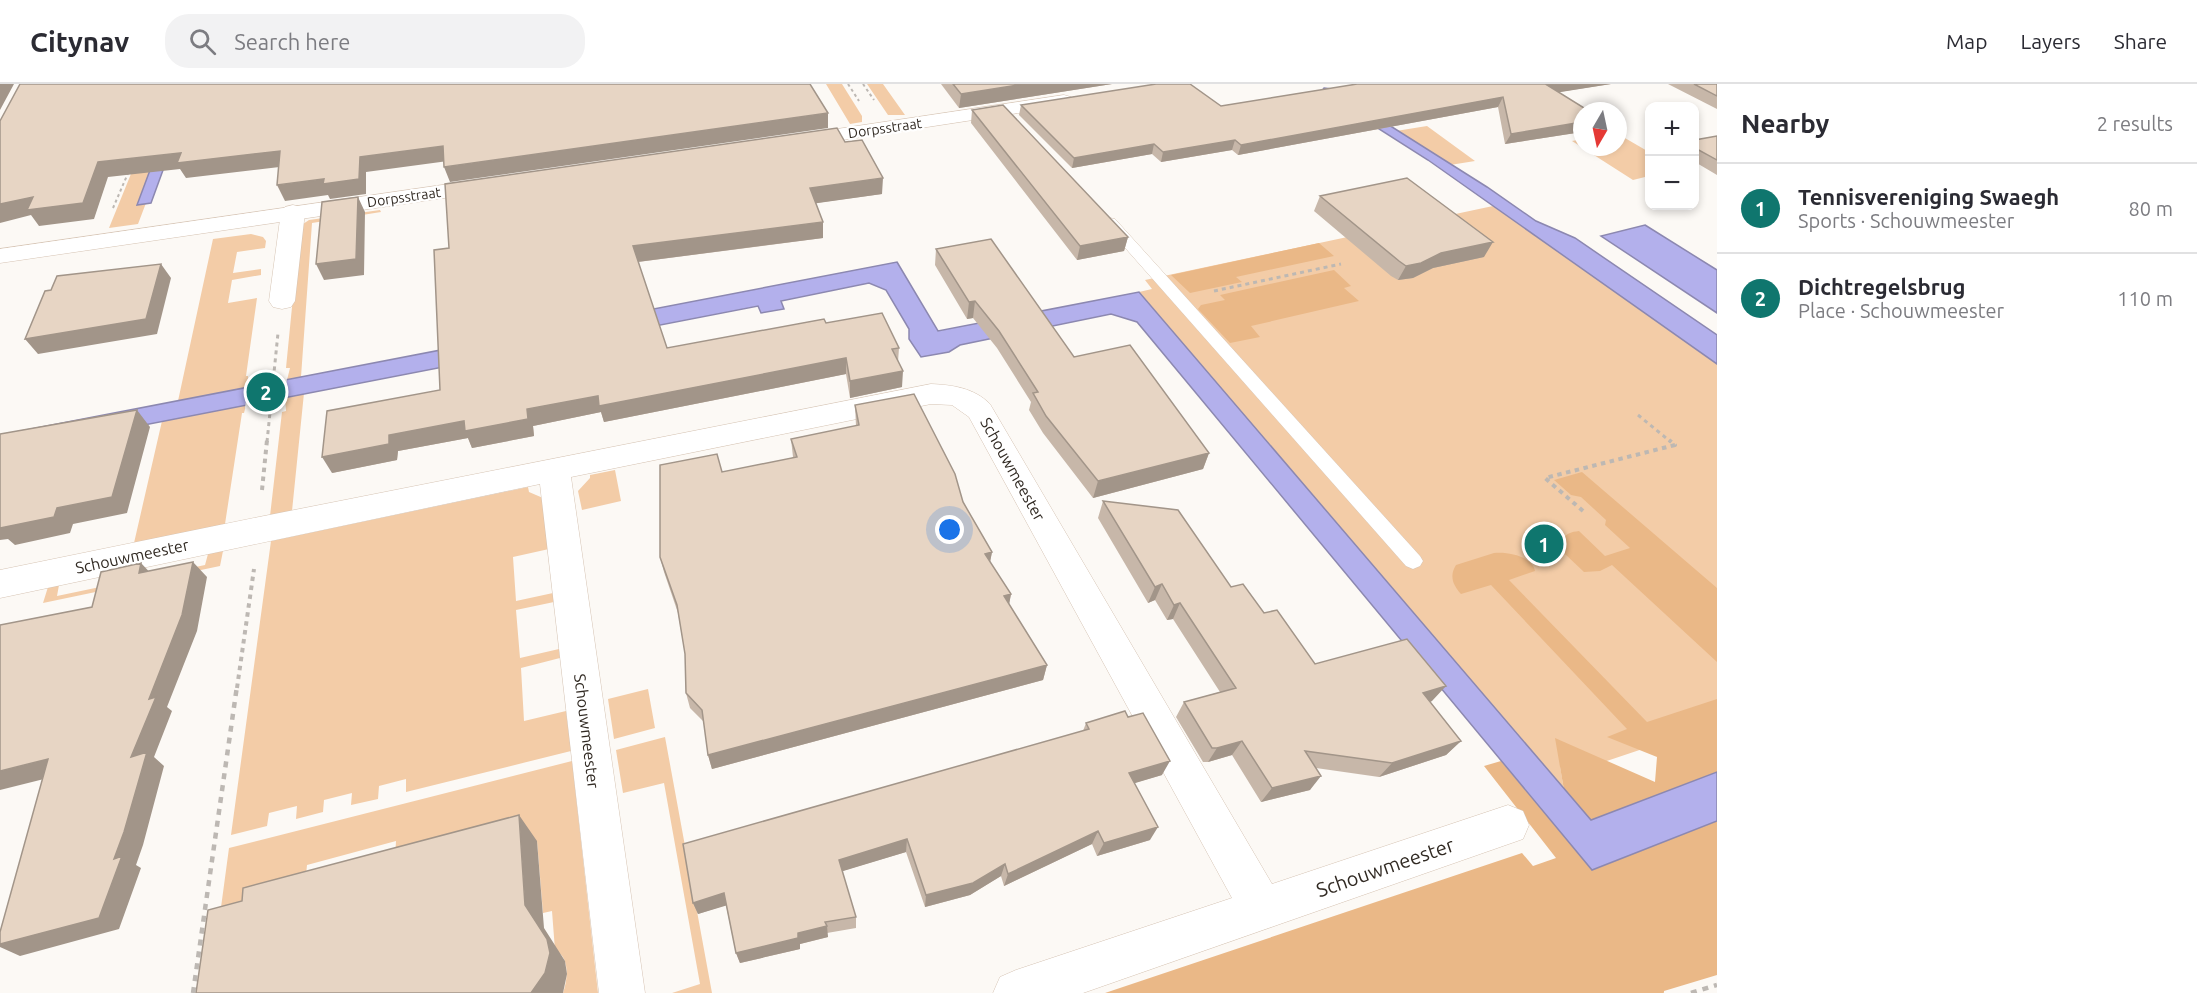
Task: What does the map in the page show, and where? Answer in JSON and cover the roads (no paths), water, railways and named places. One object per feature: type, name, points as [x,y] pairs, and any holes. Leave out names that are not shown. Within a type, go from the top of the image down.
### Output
[{"type":"street","name":"Dorpsstraat","points":[[771,145],[1013,119],[1084,97]]},
{"type":"street","name":"Dorpsstraat","points":[[0,256],[514,181]]},
{"type":"street","points":[[282,301],[293,212]]},
{"type":"street","name":"Schouwmeester","points":[[2,588],[259,529],[931,394],[953,394],[970,400],[980,411],[1262,909]]},
{"type":"street","name":"Schouwmeester","points":[[554,469],[622,993]]},
{"type":"street","name":"Schouwmeester","points":[[1016,993],[1508,825]]},
{"type":"lane","points":[[1096,206],[1413,561]]},
{"type":"water","points":[[1324,88],[1332,89],[1487,187],[1536,221],[1575,238],[1717,335],[1717,364],[1428,160],[1321,92]]},
{"type":"water","points":[[178,129],[151,203],[137,205],[159,146]]},
{"type":"water","points":[[1645,225],[1717,270],[1717,313],[1601,236]]},
{"type":"water","points":[[897,262],[938,331],[1139,292],[1591,820],[1717,772],[1717,821],[1592,870],[1137,322],[1111,314],[960,345],[949,352],[921,357],[909,339],[909,329],[886,290],[869,283],[781,301],[784,309],[761,313],[758,306],[0,453],[0,435]]},
{"type":"place","name":"Dichtregelsbrug","points":[[266,392]]},
{"type":"place","name":"Tennisvereniging Swaegh","points":[[1544,544]]}]
